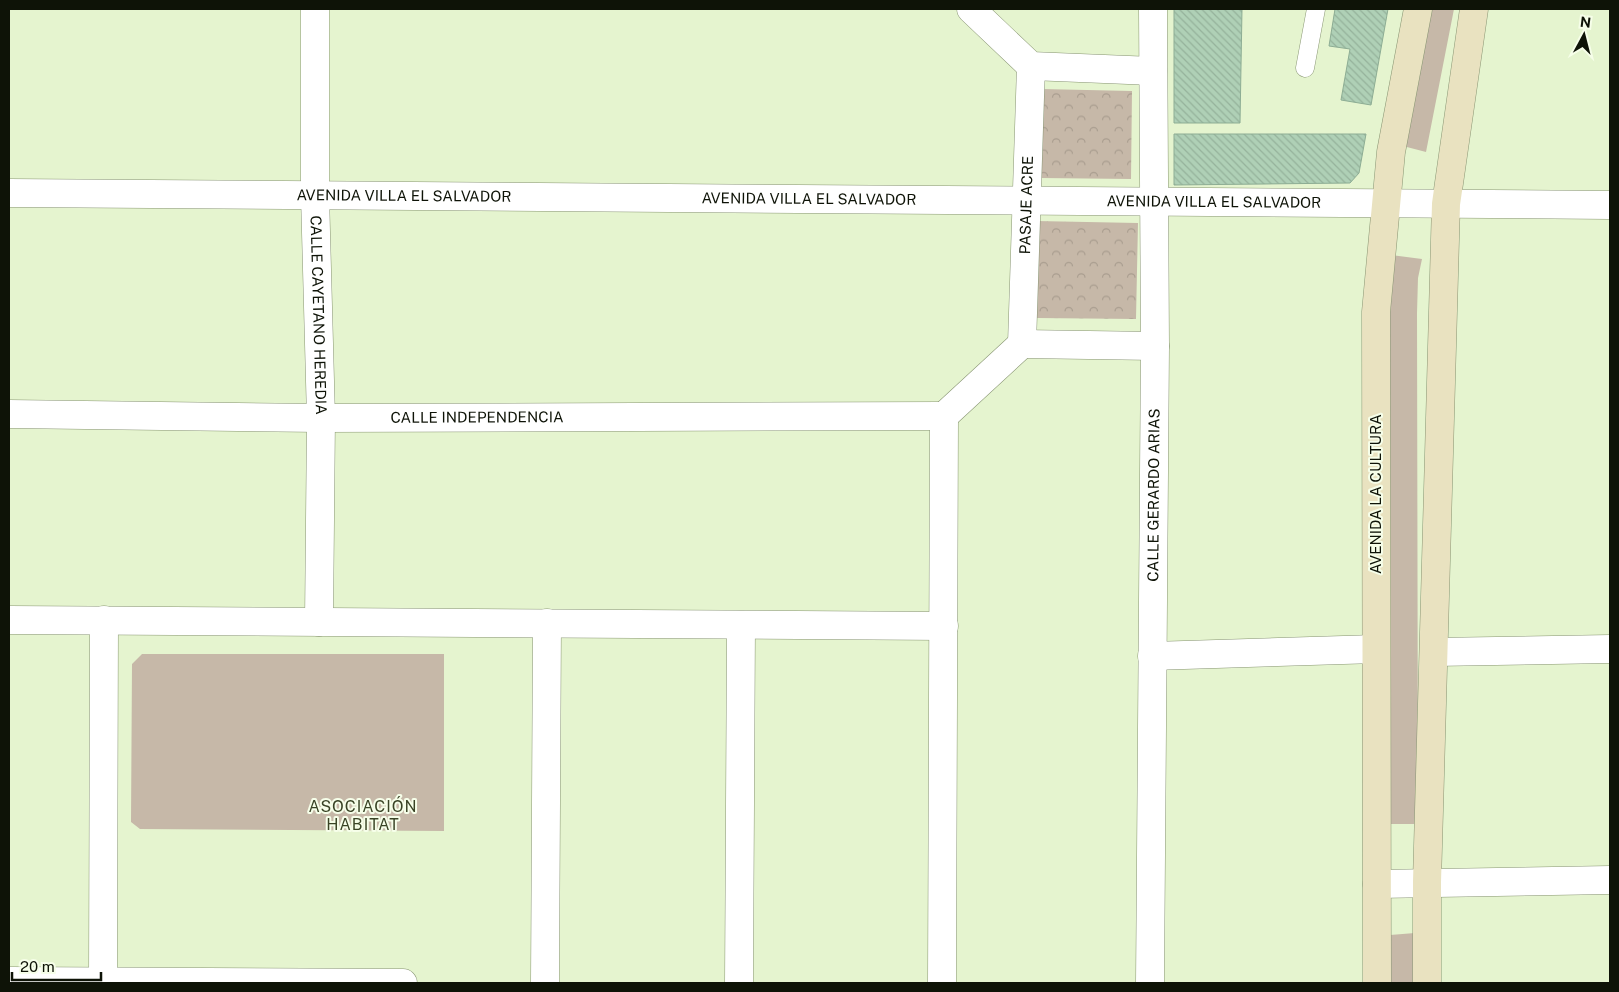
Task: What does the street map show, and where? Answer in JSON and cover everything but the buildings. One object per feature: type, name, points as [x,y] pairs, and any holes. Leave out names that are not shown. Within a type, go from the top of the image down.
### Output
[{"type":"main road","name":"AVENIDA LA CULTURA","points":[[1377,983],[1376,312],[1391,152],[1418,9]]},
{"type":"main road","points":[[1427,983],[1427,882],[1446,204],[1474,9]]},
{"type":"street","name":"CALLE CAYETANO HEREDIA","points":[[314,9],[315,195],[321,418],[319,622]]},
{"type":"street","points":[[971,9],[1031,66],[1153,71]]},
{"type":"street","name":"CALLE GERARDO ARIAS","points":[[1150,983],[1155,346],[1153,9]]},
{"type":"street","name":"PASAJE ACRE","points":[[1022,344],[1031,66]]},
{"type":"street","name":"AVENIDA VILLA EL SALVADOR","points":[[9,193],[1610,205]]},
{"type":"street","points":[[942,983],[944,416],[1022,344],[1155,346]]},
{"type":"street","name":"CALLE INDEPENDENCIA","points":[[9,414],[321,418],[944,416]]},
{"type":"street","points":[[9,620],[944,626]]},
{"type":"street","points":[[103,982],[104,620]]},
{"type":"street","points":[[545,983],[547,623]]},
{"type":"street","points":[[740,983],[741,624]]},
{"type":"street","points":[[1152,656],[1376,649]]},
{"type":"street","points":[[1434,652],[1610,649]]},
{"type":"street","points":[[1377,884],[1610,880]]},
{"type":"street","points":[[9,980],[403,983]]},
{"type":"lane","points":[[1304,68],[1316,9]]},
{"type":"green space","points":[[1428,9],[1454,9],[1426,152],[1403,146]]},
{"type":"green space","points":[[1042,89],[1132,91],[1131,179],[1041,178]]},
{"type":"green space","points":[[1036,221],[1138,223],[1136,319],[1037,318]]},
{"type":"green space","points":[[1391,255],[1422,259],[1418,278],[1417,313],[1418,824],[1387,824],[1387,313]]},
{"type":"green space","points":[[142,654],[444,654],[444,831],[140,829],[131,822],[132,664]]},
{"type":"green space","points":[[1415,933],[1415,983],[1390,983],[1390,935]]},
{"type":"district","name":"ASOCIACIÓN HABITAT","points":[[363,815]]}]
